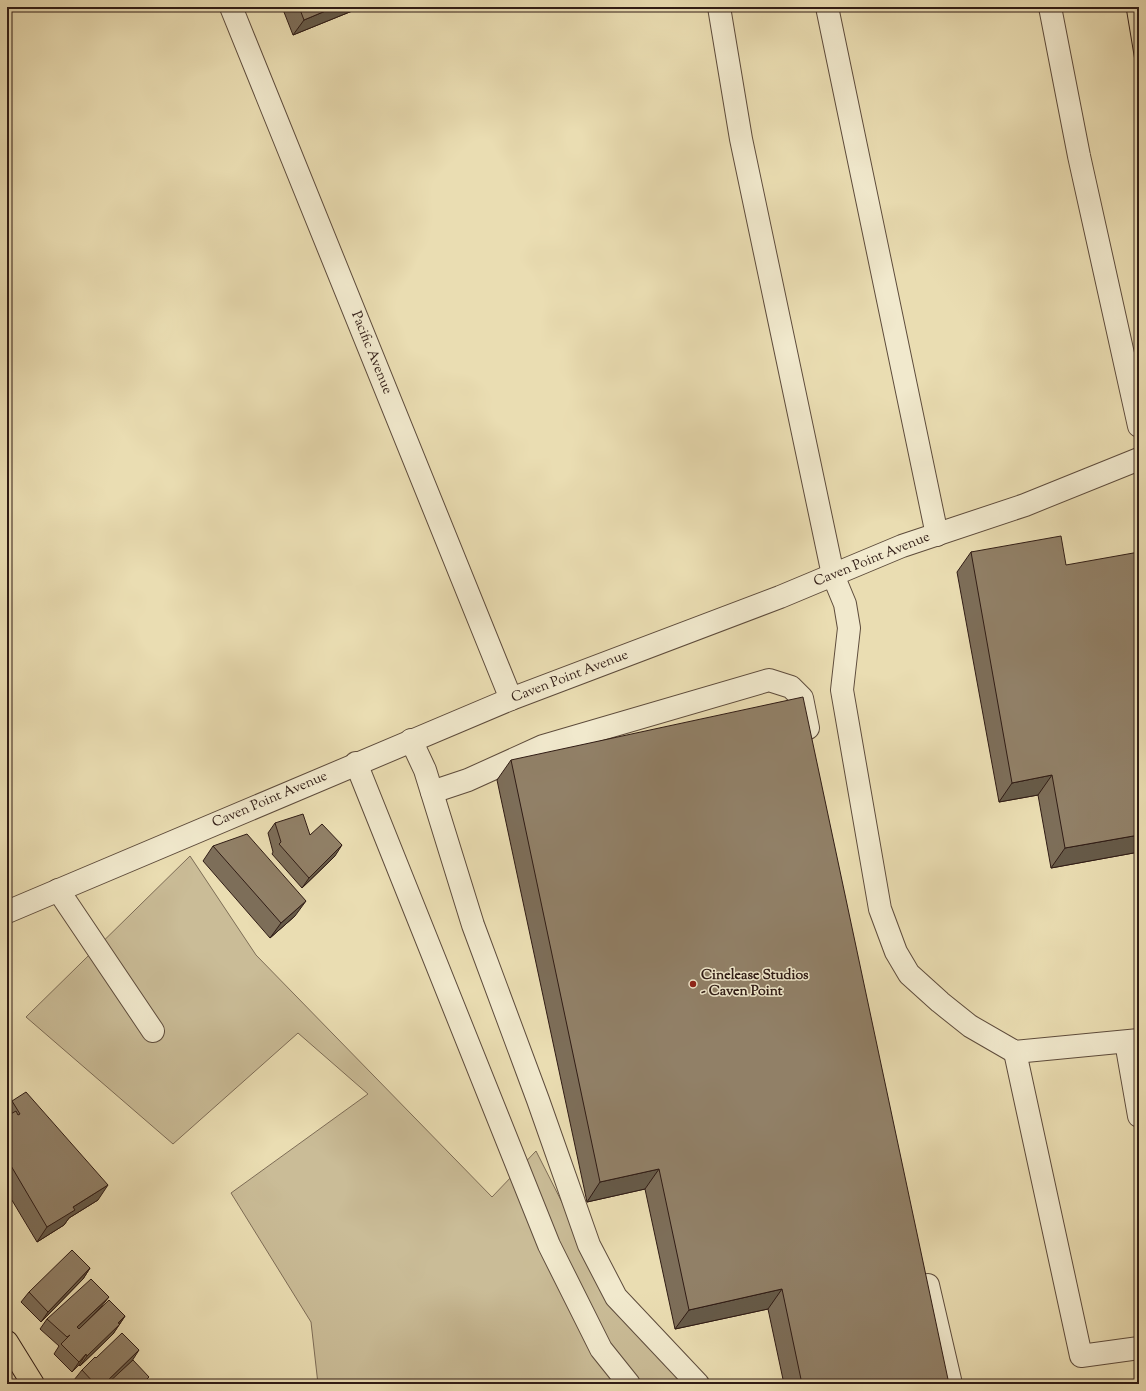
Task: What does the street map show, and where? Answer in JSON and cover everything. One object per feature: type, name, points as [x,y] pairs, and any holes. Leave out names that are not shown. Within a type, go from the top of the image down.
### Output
[{"type":"main road","points":[[7,1342],[32,1384]]},
{"type":"street","name":"Pacific Avenue","points":[[231,7],[511,699]]},
{"type":"street","points":[[719,7],[741,139],[833,575],[845,604],[849,628],[842,690],[880,909],[896,952],[909,974],[940,1002],[970,1026],[1015,1052],[1132,1041],[1139,1116]]},
{"type":"street","points":[[827,7],[937,535]]},
{"type":"street","points":[[1050,7],[1079,156],[1139,426]]},
{"type":"street","name":"Caven Point Avenue","points":[[7,912],[511,699],[780,597],[902,546],[1025,505],[1139,459]]},
{"type":"street","points":[[432,792],[468,780],[543,746],[769,680],[791,686],[802,698],[812,745]]},
{"type":"street","points":[[411,740],[425,770],[473,925],[538,1100],[588,1245],[616,1297],[698,1384]]},
{"type":"street","points":[[356,764],[549,1245],[601,1349],[629,1384]]},
{"type":"street","points":[[58,890],[154,1031]]},
{"type":"street","points":[[1015,1052],[1081,1356],[1139,1348]]},
{"type":"street","points":[[924,1268],[950,1384]]},
{"type":"shaded area","points":[[190,856],[256,955],[492,1197],[536,1151],[616,1309],[685,1384],[318,1384],[311,1322],[231,1193],[368,1094],[298,1033],[173,1144],[26,1017]]},
{"type":"building","points":[[299,7],[335,7],[304,20]]},
{"type":"building","points":[[1061,536],[1066,565],[1139,552],[1139,835],[1065,848],[1052,775],[1012,783],[971,552]]},
{"type":"building","name":"Cinelease Studios - Caven Point","points":[[803,697],[949,1384],[802,1384],[782,1289],[689,1310],[659,1169],[600,1182],[511,760]]},
{"type":"building","points":[[303,814],[310,835],[322,824],[342,845],[309,878],[279,844],[281,842],[275,823]]},
{"type":"building","points":[[247,834],[306,901],[281,923],[213,846]]},
{"type":"building","points":[[26,1092],[108,1185],[73,1207],[75,1210],[47,1227],[7,1159],[7,1116],[16,1111],[18,1115],[20,1114],[12,1101]]},
{"type":"building","points":[[72,1250],[90,1268],[48,1312],[29,1292]]},
{"type":"building","points":[[91,1279],[109,1297],[77,1327],[79,1329],[109,1300],[125,1316],[118,1323],[120,1324],[79,1362],[61,1344],[70,1335],[67,1337],[47,1319]]},
{"type":"building","points":[[122,1333],[139,1350],[104,1384],[95,1384],[82,1370]]},
{"type":"building","points":[[133,1360],[149,1377],[142,1384],[107,1384]]},
{"type":"tram line","points":[[1126,7],[1139,85]]},
{"type":"place","name":"Cinelease Studios - Caven Point","points":[[693,984]]}]
